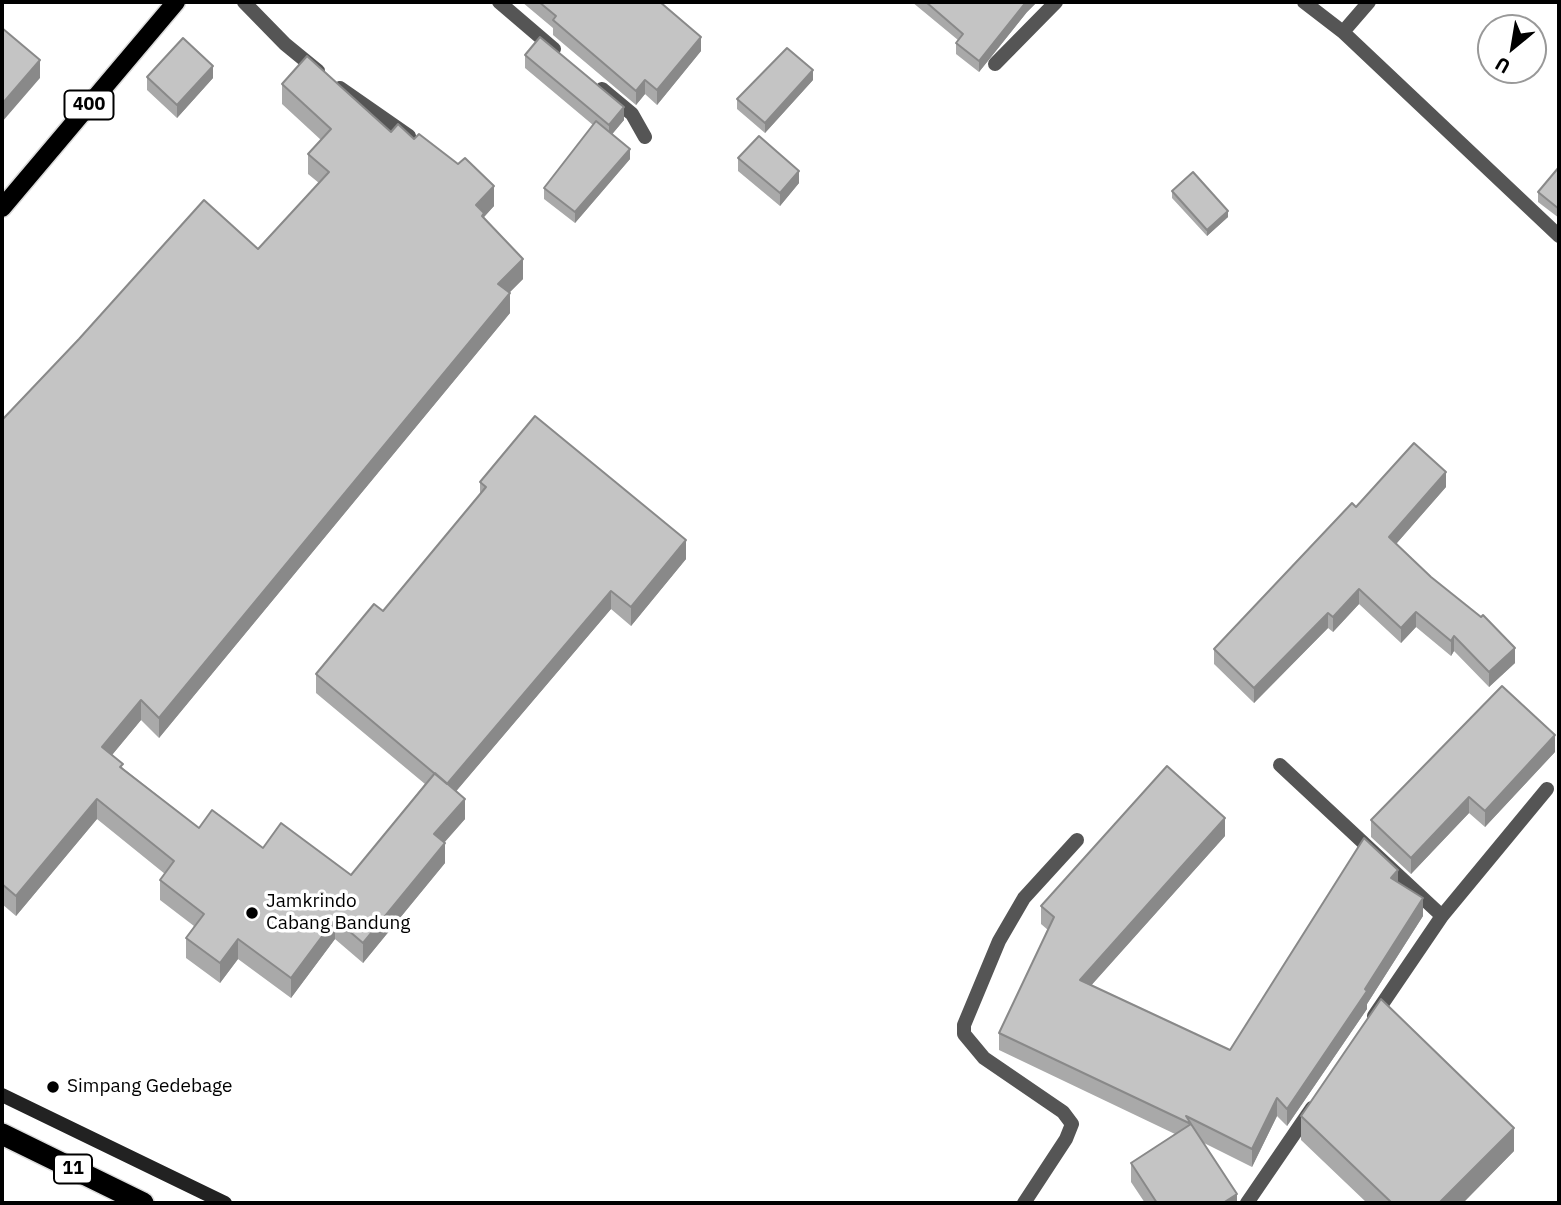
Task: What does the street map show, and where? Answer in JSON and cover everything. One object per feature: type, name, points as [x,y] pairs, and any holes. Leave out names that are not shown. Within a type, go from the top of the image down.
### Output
[{"type":"highway","name":"11","points":[[2,1134],[144,1203]]},
{"type":"main road","name":"400","points":[[2,208],[176,2]]},
{"type":"main road","points":[[2,1095],[225,1203]]},
{"type":"street","points":[[244,2],[285,44],[335,85],[425,147]]},
{"type":"street","points":[[499,2],[564,58]]},
{"type":"street","points":[[995,64],[1056,2]]},
{"type":"street","points":[[1304,2],[1343,33],[1559,236]]},
{"type":"street","points":[[1343,33],[1369,2]]},
{"type":"street","points":[[593,82],[632,114],[645,137]]},
{"type":"street","points":[[1280,765],[1442,916]]},
{"type":"street","points":[[1365,1030],[1442,916],[1547,789]]},
{"type":"street","points":[[1024,1203],[1066,1139],[1072,1124],[1063,1112],[984,1058],[964,1034],[964,1025],[999,941],[1024,898],[1077,839]]},
{"type":"street","points":[[1247,1203],[1318,1098]]},
{"type":"building","points":[[539,2],[660,2],[701,37],[657,90],[645,80],[636,91],[553,20],[556,16]]},
{"type":"building","points":[[926,2],[1026,2],[979,61],[956,43],[963,34]]},
{"type":"building","points":[[2,28],[40,60],[2,104]]},
{"type":"building","points":[[540,37],[624,107],[609,125],[525,55]]},
{"type":"building","points":[[183,38],[213,66],[177,105],[147,77]]},
{"type":"building","points":[[787,48],[813,70],[765,123],[737,99]]},
{"type":"building","points":[[307,56],[391,132],[398,124],[414,139],[419,134],[458,164],[465,158],[494,186],[476,205],[484,213],[482,216],[523,259],[498,284],[510,293],[159,718],[141,700],[102,747],[123,764],[120,767],[199,828],[212,810],[263,848],[281,823],[351,875],[435,773],[465,799],[434,834],[445,843],[363,943],[335,919],[291,978],[238,939],[220,963],[186,938],[204,914],[160,880],[174,861],[97,799],[16,896],[2,884],[2,420],[204,200],[258,249],[329,172],[308,154],[331,129],[282,84]]},
{"type":"building","points":[[596,121],[630,149],[575,212],[544,188]]},
{"type":"building","points":[[759,136],[799,171],[780,193],[738,158]]},
{"type":"building","points":[[1559,167],[1559,209],[1538,192]]},
{"type":"building","points":[[1193,172],[1228,211],[1207,230],[1172,191]]},
{"type":"building","points":[[535,416],[686,540],[631,607],[611,591],[447,784],[316,674],[374,604],[383,611],[486,487],[480,482]]},
{"type":"building","points":[[1414,443],[1446,472],[1389,537],[1431,577],[1481,617],[1483,615],[1515,648],[1489,672],[1454,636],[1451,641],[1416,612],[1401,628],[1359,589],[1333,617],[1328,613],[1254,688],[1214,649],[1352,503],[1356,507]]},
{"type":"building","points":[[1502,686],[1555,735],[1485,811],[1469,797],[1411,858],[1371,820]]},
{"type":"building","points":[[1167,766],[1225,818],[1080,980],[1230,1050],[1364,838],[1398,870],[1391,878],[1423,898],[1365,989],[1367,991],[1287,1109],[1277,1098],[1252,1149],[1186,1116],[1191,1124],[999,1033],[1054,917],[1041,906]]},
{"type":"building","points":[[1381,999],[1514,1128],[1439,1203],[1392,1203],[1301,1116]]},
{"type":"building","points":[[1191,1124],[1237,1194],[1223,1203],[1157,1203],[1131,1163]]},
{"type":"place","name":"Jamkrindo Cabang Bandung","points":[[252,913]]},
{"type":"place","name":"Simpang Gedebage","points":[[53,1087]]}]
